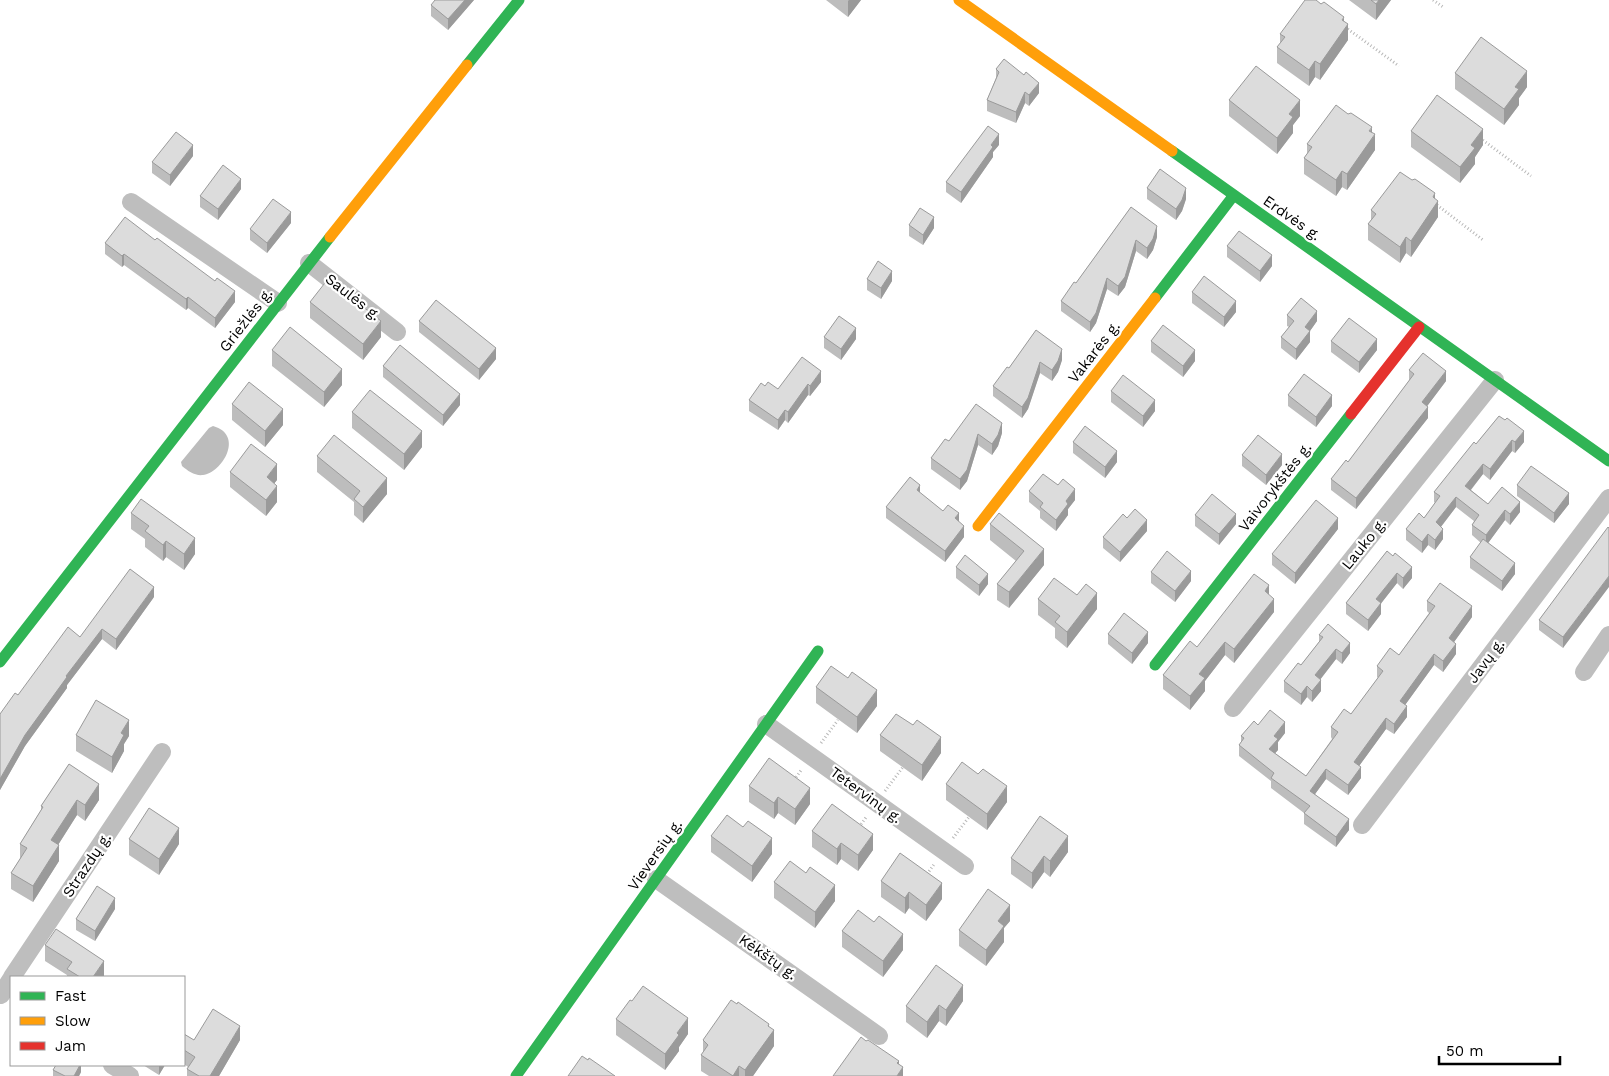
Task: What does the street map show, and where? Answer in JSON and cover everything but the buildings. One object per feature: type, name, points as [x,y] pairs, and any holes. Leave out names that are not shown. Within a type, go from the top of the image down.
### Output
[{"type":"street","name":"Griežlės g.","points":[[0,662],[309,263],[519,0]]},
{"type":"street","name":"Erdvės g.","points":[[959,0],[1609,460]]},
{"type":"street","name":"Vakarės g.","points":[[978,526],[1234,195]]},
{"type":"street","points":[[132,202],[278,303]]},
{"type":"street","name":"Saulės g.","points":[[309,263],[397,332]]},
{"type":"street","name":"Vaivorykštės g.","points":[[1155,665],[1419,327]]},
{"type":"street","name":"Lauko g.","points":[[1233,708],[1495,380]]},
{"type":"street","name":"Javų g.","points":[[1362,825],[1609,498]]},
{"type":"street","points":[[1584,672],[1609,635]]},
{"type":"street","name":"Vieversių g.","points":[[516,1076],[818,651]]},
{"type":"street","name":"Tetervinų g.","points":[[766,724],[965,866]]},
{"type":"street","name":"Strazdų g.","points":[[13,976],[162,752]]},
{"type":"street","name":"Kėkštų g.","points":[[656,879],[879,1036]]},
{"type":"street","name":"Strazdų g.","points":[[4,997],[10,983]]},
{"type":"street","points":[[114,1066],[130,1076]]},
{"type":"path","points":[[1433,0],[1443,7]]},
{"type":"path","points":[[1340,23],[1399,66]]},
{"type":"path","points":[[1480,138],[1531,176]]},
{"type":"path","points":[[1432,201],[1483,240]]},
{"type":"shaded area","points":[[213,426],[223,431],[228,437],[227,453],[223,461],[210,473],[203,475],[194,474],[182,466],[181,462],[209,428]]},
{"type":"traffic: fast","points":[[467,65],[519,0]]},
{"type":"traffic: fast","points":[[1172,151],[1609,461]]},
{"type":"traffic: fast","points":[[1155,298],[1234,195]]},
{"type":"traffic: fast","points":[[0,662],[330,237]]},
{"type":"traffic: fast","points":[[1155,665],[1351,414]]},
{"type":"traffic: fast","points":[[516,1076],[818,651]]},
{"type":"traffic: slow","points":[[959,0],[1172,151]]},
{"type":"traffic: slow","points":[[330,237],[467,65]]},
{"type":"traffic: slow","points":[[978,526],[1155,298]]},
{"type":"traffic: jam","points":[[1351,414],[1419,327]]}]
